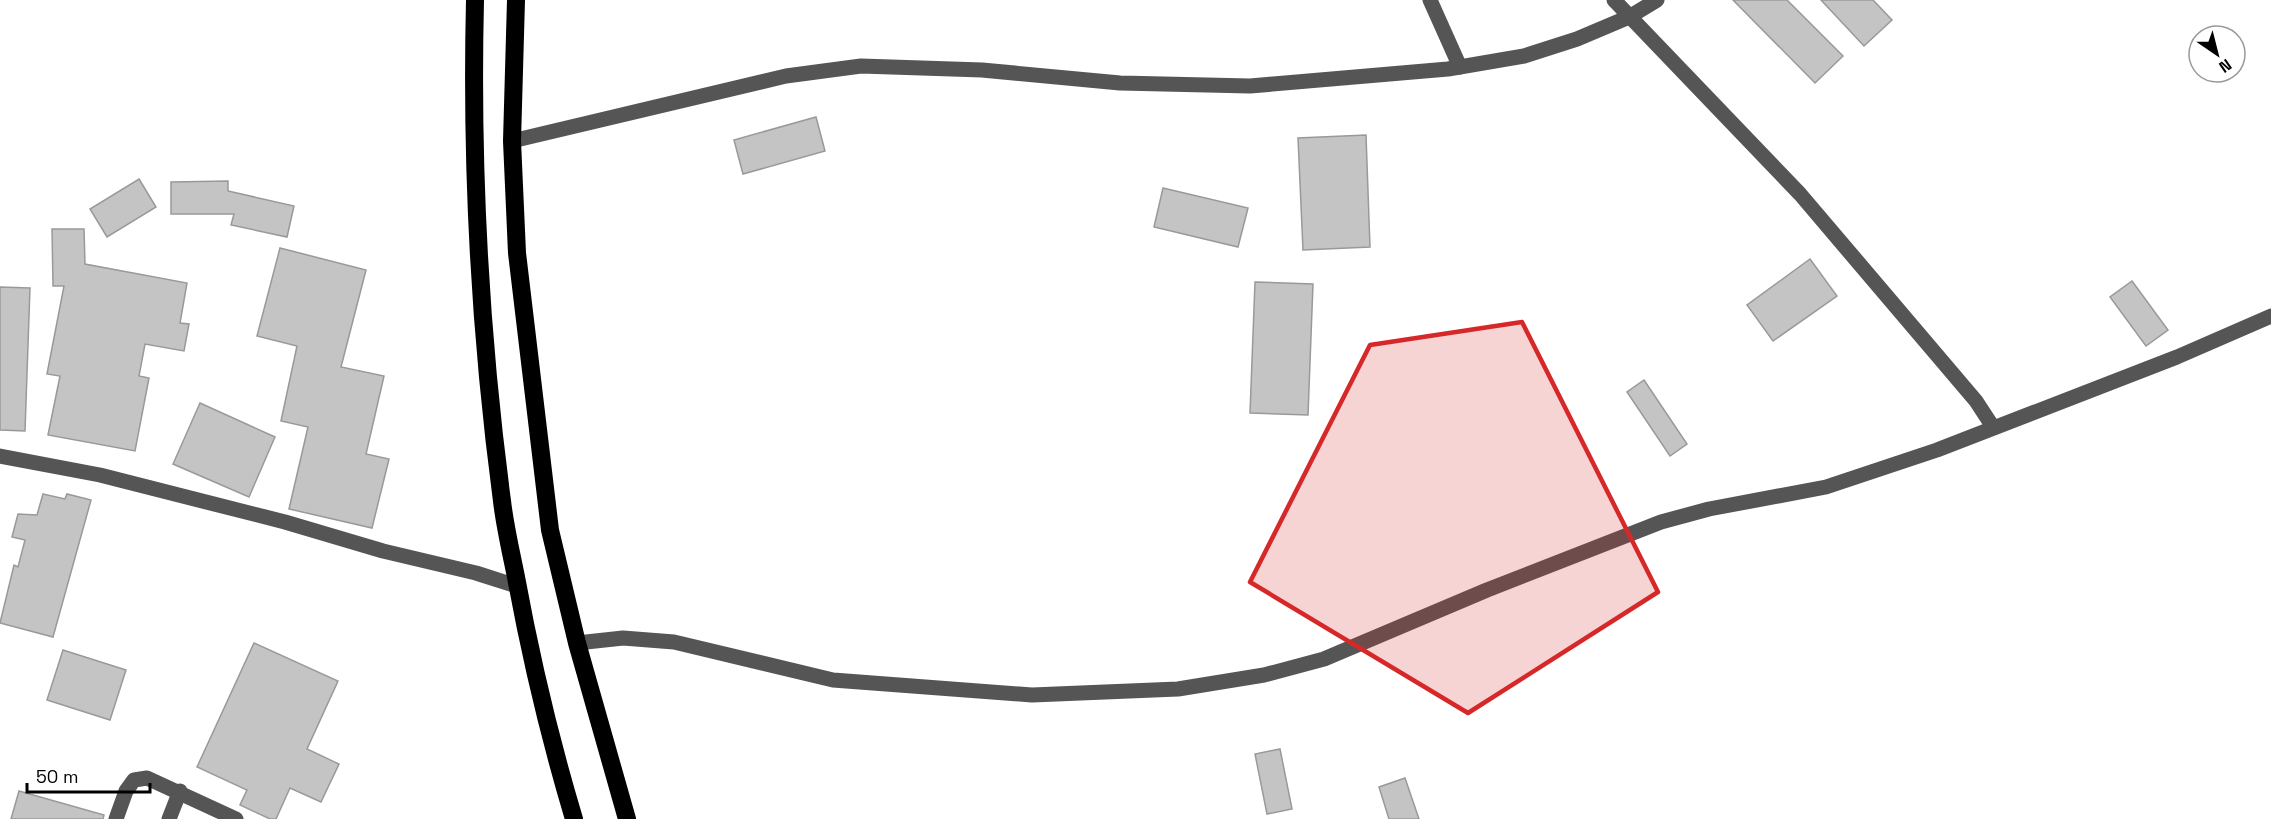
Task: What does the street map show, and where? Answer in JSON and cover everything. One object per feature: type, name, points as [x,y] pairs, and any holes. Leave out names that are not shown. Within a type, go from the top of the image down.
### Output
[{"type":"highway","points":[[475,0],[473,88],[477,233],[502,503],[551,741],[574,819]]},
{"type":"highway","points":[[516,0],[512,141],[517,253],[550,530],[577,643],[627,819]]},
{"type":"street","points":[[1430,0],[1461,67]]},
{"type":"street","points":[[1614,0],[1800,194],[1976,401],[1993,427]]},
{"type":"street","points":[[512,141],[786,76],[861,66],[982,70],[1120,83],[1250,86],[1461,67],[1524,56],[1576,39],[1629,17],[1657,0]]},
{"type":"street","points":[[577,643],[623,638],[674,642],[832,680],[1032,695],[1178,688],[1264,675],[1324,658],[1487,590],[1661,522],[1709,509],[1826,487],[1937,450],[2177,357],[2271,316]]},
{"type":"street","points":[[0,456],[110,477],[518,586]]},
{"type":"street","points":[[116,819],[126,790],[134,780],[147,778],[180,791],[236,819]]},
{"type":"street","points":[[169,819],[180,791]]},
{"type":"highlighted area","points":[[1522,322],[1658,592],[1468,713],[1250,582],[1370,345]]},
{"type":"building","points":[[1733,0],[1787,0],[1843,56],[1815,83]]},
{"type":"building","points":[[1821,0],[1873,0],[1892,20],[1864,46]]},
{"type":"building","points":[[816,117],[825,151],[743,174],[734,140]]},
{"type":"building","points":[[1366,135],[1370,247],[1303,250],[1298,138]]},
{"type":"building","points":[[139,179],[156,207],[107,237],[90,209]]},
{"type":"building","points":[[228,181],[228,191],[294,206],[287,237],[231,225],[234,214],[171,214],[171,182]]},
{"type":"building","points":[[1163,188],[1248,208],[1238,247],[1154,227]]},
{"type":"building","points":[[52,229],[84,229],[85,264],[187,283],[180,323],[189,324],[184,351],[145,344],[139,376],[149,378],[135,451],[48,435],[60,376],[47,374],[64,286],[53,286]]},
{"type":"building","points":[[280,248],[366,270],[341,367],[384,376],[366,454],[389,459],[372,528],[289,509],[308,427],[281,421],[297,346],[257,336]]},
{"type":"building","points":[[1810,259],[1837,296],[1773,341],[1747,305]]},
{"type":"building","points":[[2132,281],[2168,330],[2146,346],[2110,297]]},
{"type":"building","points":[[1255,282],[1313,284],[1308,415],[1250,413]]},
{"type":"building","points":[[0,287],[30,288],[25,431],[0,430]]},
{"type":"building","points":[[1644,380],[1687,444],[1670,456],[1627,392]]},
{"type":"building","points":[[200,403],[275,437],[249,497],[173,464]]},
{"type":"building","points":[[43,494],[65,499],[67,494],[91,500],[53,637],[0,623],[14,565],[18,567],[25,540],[12,537],[18,514],[37,515]]},
{"type":"building","points":[[254,643],[338,681],[307,749],[339,764],[321,802],[290,788],[276,819],[270,819],[240,805],[247,790],[197,767]]},
{"type":"building","points":[[63,650],[126,670],[110,720],[47,700]]},
{"type":"building","points":[[1280,749],[1292,809],[1267,814],[1255,754]]},
{"type":"building","points":[[1405,778],[1419,819],[1389,819],[1379,787]]},
{"type":"building","points":[[19,791],[104,815],[103,819],[11,819]]}]
